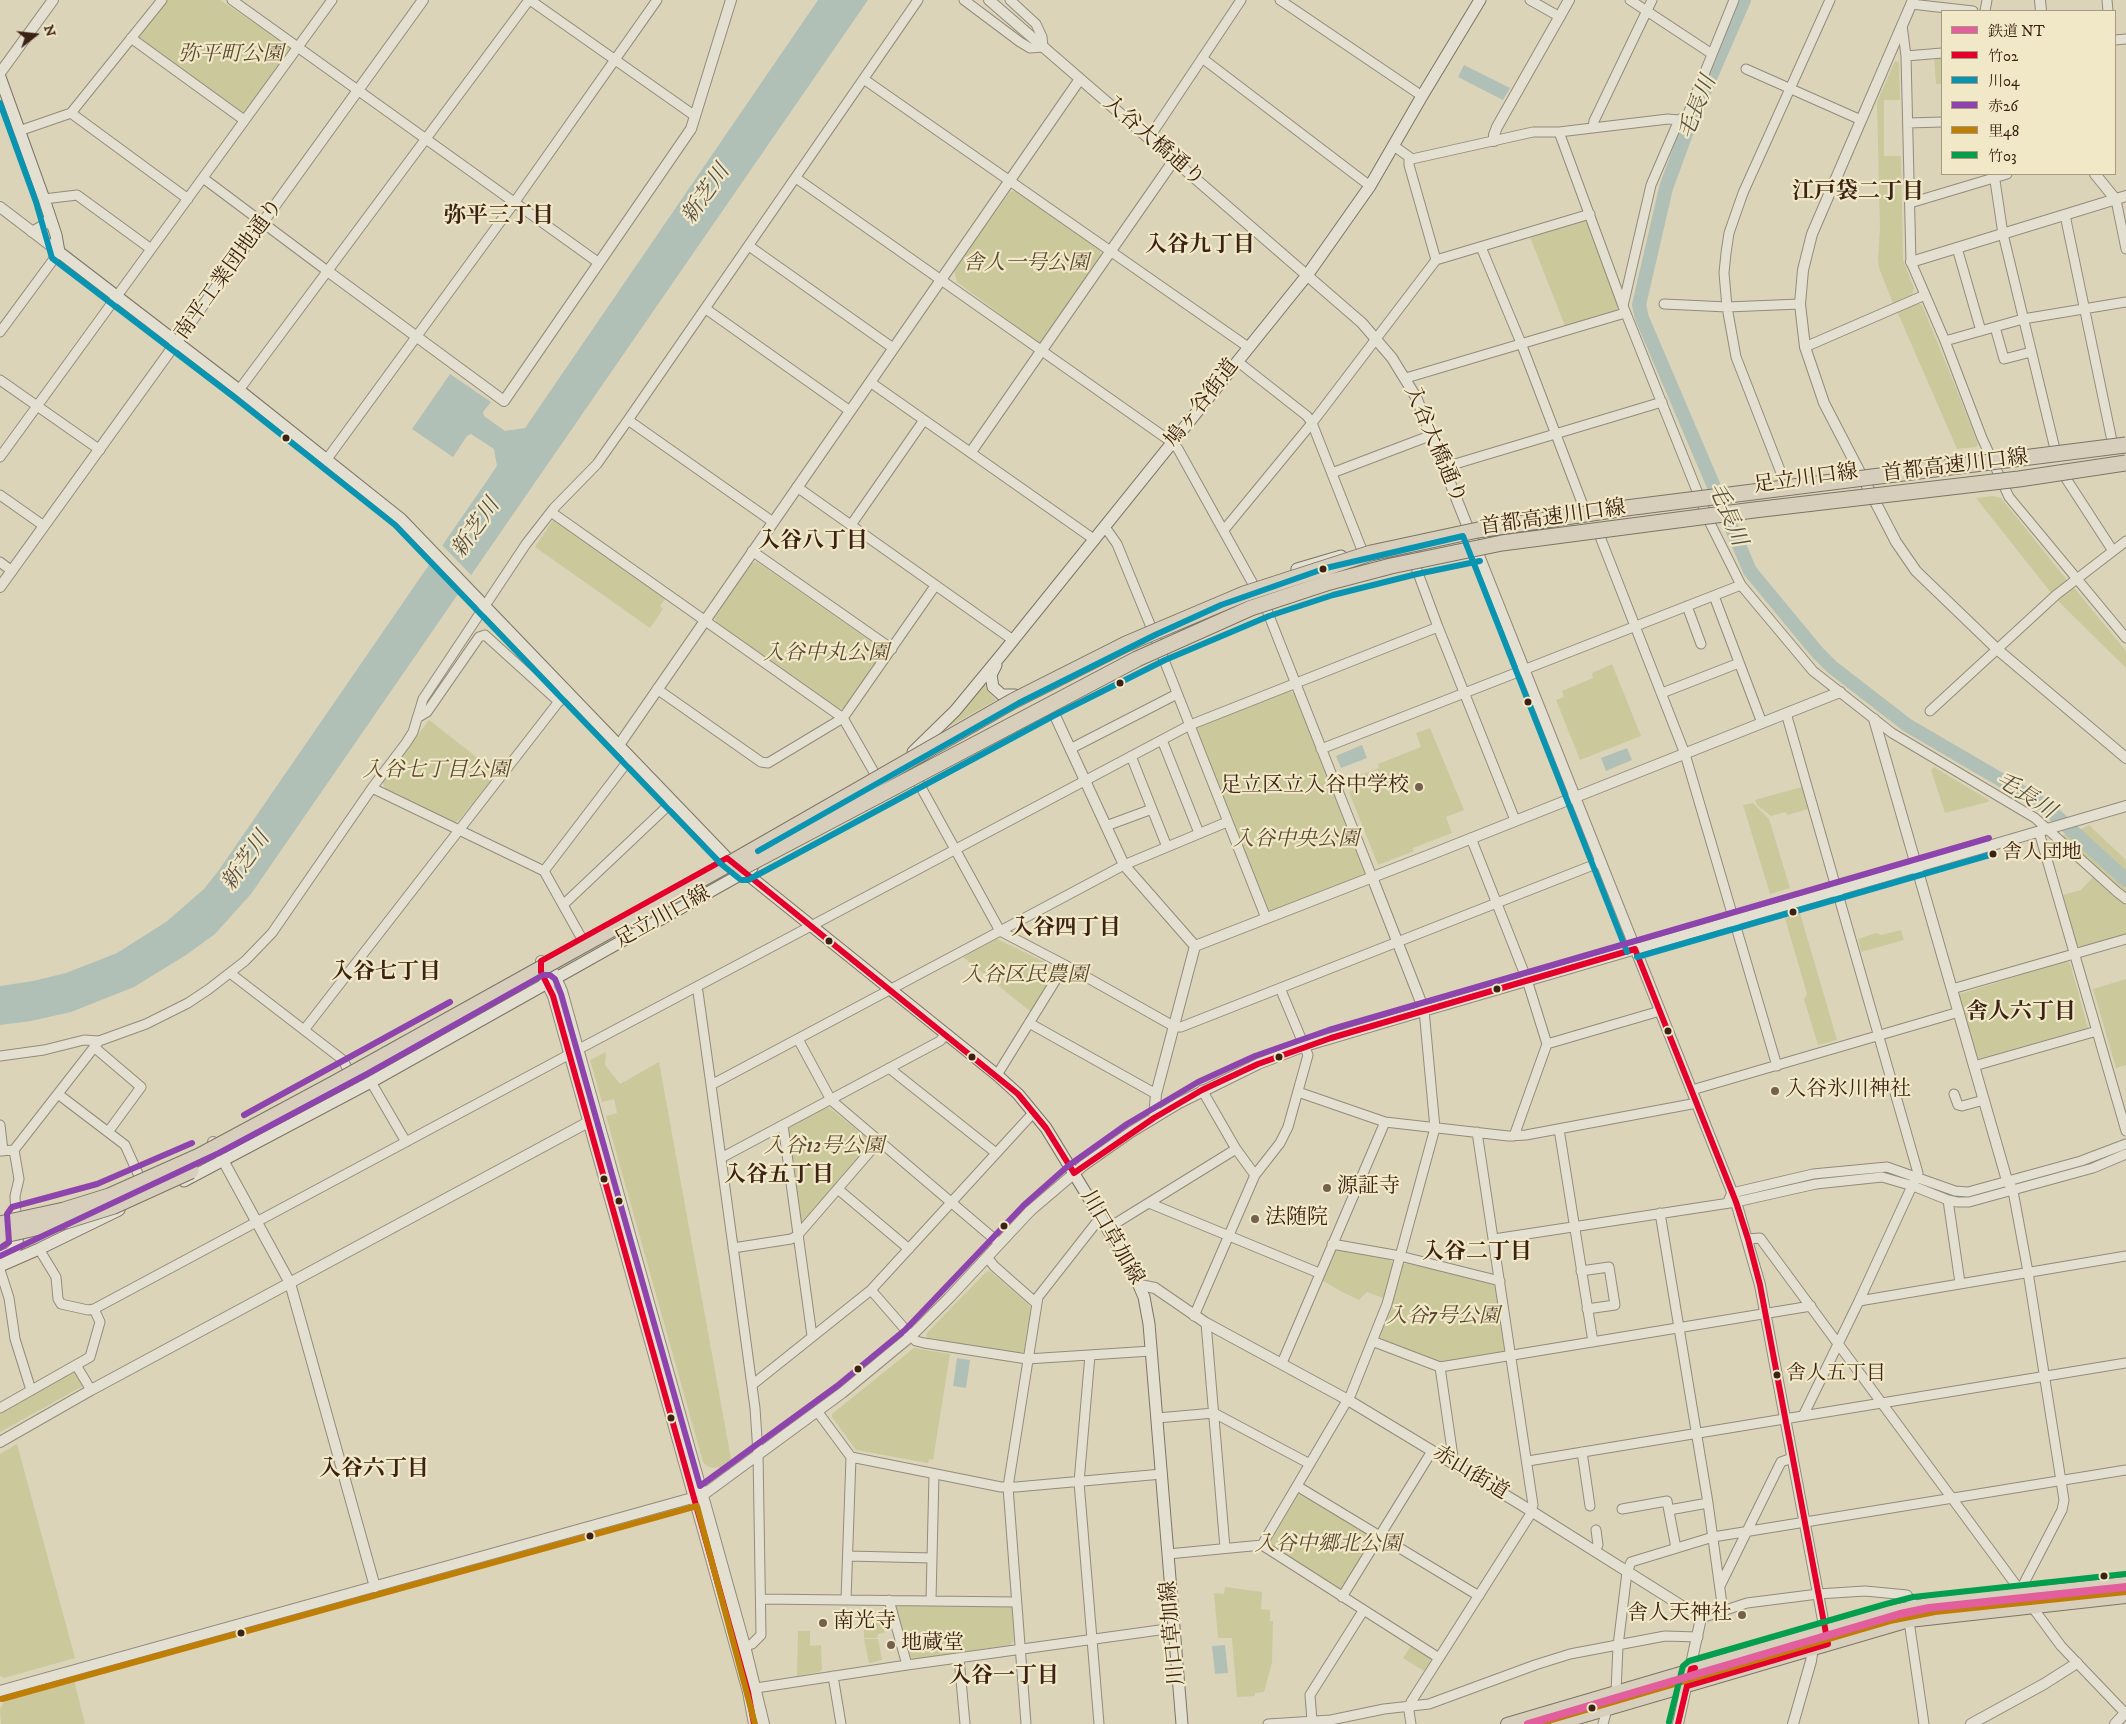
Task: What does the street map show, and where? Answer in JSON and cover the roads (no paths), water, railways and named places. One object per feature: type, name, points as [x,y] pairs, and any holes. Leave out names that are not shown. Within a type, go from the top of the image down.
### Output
[{"type":"highway","name":"首都高速川口線","points":[[0,1224],[64,1210],[109,1196],[198,1156],[335,1083],[734,861],[1013,701],[1126,644],[1244,594],[1371,553],[1478,530],[1626,508],[2119,443]]},
{"type":"highway","name":"首都高速川口線","points":[[0,1236],[66,1221],[114,1206],[155,1189],[203,1165],[744,867],[1137,660],[1258,608],[1330,582],[1442,554],[1502,543],[2126,465]]},
{"type":"highway","points":[[885,778],[1043,692],[1130,648],[1171,629],[1254,597],[1373,559],[1489,533],[1626,508]]},
{"type":"highway","points":[[885,778],[1133,654],[1190,628],[1258,608]]},
{"type":"main road","name":"鳩ヶ谷街道","points":[[913,752],[955,711],[1308,274],[1370,186],[1476,1]]},
{"type":"main road","points":[[0,75],[44,199],[59,252]]},
{"type":"main road","name":"川口草加線","points":[[59,252],[178,342],[387,507],[423,540],[727,858],[996,1075],[1018,1094],[1034,1112],[1105,1223],[1140,1285],[1146,1308],[1162,1474],[1182,1724]]},
{"type":"main road","name":"足立川口線","points":[[0,1218],[100,1192],[213,1142],[727,858],[885,778],[913,752],[1014,695],[1151,626],[1253,584],[1324,560],[1468,526],[1584,508],[2054,449],[2119,443],[2126,439]]},
{"type":"main road","name":"足立川口線","points":[[0,1242],[121,1209],[223,1162],[371,1082],[744,872],[1051,708],[1161,652],[1258,608],[1415,564],[1478,552],[1599,534],[2064,477],[2126,465]]},
{"type":"main road","name":"鳩ヶ谷街道","points":[[1002,654],[991,675],[991,681],[996,690],[1002,695],[1014,695]]},
{"type":"main road","points":[[0,1266],[121,1209]]},
{"type":"main road","points":[[0,1257],[14,1250],[19,1238],[16,1215]]},
{"type":"main road","points":[[1507,1724],[1807,1635],[1915,1606],[2126,1583]]},
{"type":"main road","points":[[1557,1724],[1909,1621],[2126,1597]]},
{"type":"street","points":[[0,75],[53,0]]},
{"type":"street","points":[[19,131],[71,113],[162,0]]},
{"type":"street","points":[[232,0],[599,263]]},
{"type":"street","points":[[0,457],[332,0]]},
{"type":"street","name":"南平工業団地通り","points":[[0,587],[423,0]]},
{"type":"street","points":[[239,390],[326,270],[530,0],[695,116]]},
{"type":"street","points":[[327,459],[514,203],[657,0]]},
{"type":"street","points":[[203,178],[504,401],[691,129],[731,0]]},
{"type":"street","points":[[0,1125],[2,1151],[14,1150],[96,1044],[146,1024],[202,994],[230,973],[272,933],[413,732],[423,699],[482,602],[551,512],[597,464],[865,80],[918,0]]},
{"type":"street","points":[[964,0],[1030,48],[1043,47],[1042,37],[1036,24],[1010,0]]},
{"type":"street","name":"入谷大橋通り","points":[[989,0],[1308,274],[1378,339],[1406,378],[1445,467],[1692,1090],[1748,1240],[1765,1315],[1828,1644]]},
{"type":"street","points":[[1148,138],[1241,0]]},
{"type":"street","points":[[1280,0],[1422,96]]},
{"type":"street","points":[[1530,0],[1560,17]]},
{"type":"street","points":[[1494,141],[1497,126],[1570,0]]},
{"type":"street","points":[[1630,0],[1712,54]]},
{"type":"street","points":[[1593,127],[1594,121],[1652,0]]},
{"type":"street","points":[[1624,310],[1651,185],[1679,120],[1688,114],[1734,0]]},
{"type":"street","points":[[1785,483],[1736,357],[1727,307],[1724,273],[1729,233],[1743,193],[1830,0]]},
{"type":"street","points":[[1966,10],[1912,2],[1812,234],[1803,270],[1800,304],[1805,347],[1824,403],[1896,542],[1916,571],[1998,650],[2126,758]]},
{"type":"street","points":[[1902,25],[1906,56],[1911,262],[1946,341],[1991,457],[2009,497],[2126,638]]},
{"type":"street","points":[[131,38],[244,120]]},
{"type":"street","points":[[1906,56],[1941,53]]},
{"type":"street","points":[[1202,58],[1370,186]]},
{"type":"street","points":[[1746,69],[1861,120]]},
{"type":"street","points":[[619,744],[1080,79]]},
{"type":"street","points":[[865,80],[1248,347]]},
{"type":"street","points":[[71,113],[188,199]]},
{"type":"street","points":[[1394,146],[1409,157],[1417,158],[1533,132],[1560,132],[1668,119],[1679,120]]},
{"type":"street","points":[[1908,124],[1941,122]]},
{"type":"street","points":[[1560,132],[1624,310],[1709,521],[1741,585],[1813,671],[1892,733],[2035,818],[2096,874],[2126,898]]},
{"type":"street","points":[[1409,157],[1409,165],[1436,260]]},
{"type":"street","points":[[971,452],[1174,160]]},
{"type":"street","points":[[2096,175],[2121,198],[2126,249]]},
{"type":"street","points":[[1910,203],[1994,176],[2003,234],[2054,449]]},
{"type":"street","points":[[796,178],[1173,443],[1253,584]]},
{"type":"street","points":[[44,199],[77,195],[151,249]]},
{"type":"street","points":[[1911,262],[2121,198]]},
{"type":"street","points":[[0,207],[59,252],[0,332]]},
{"type":"street","points":[[1224,530],[1378,339],[1436,260],[1590,214]]},
{"type":"street","points":[[2065,215],[2119,443]]},
{"type":"street","points":[[32,232],[44,226],[50,217]]},
{"type":"street","points":[[749,246],[893,348]]},
{"type":"street","points":[[1481,247],[1521,343],[1584,508]]},
{"type":"street","points":[[1957,248],[1982,330]]},
{"type":"street","points":[[1805,347],[1926,295]]},
{"type":"street","points":[[1946,341],[2023,319],[2126,302]]},
{"type":"street","points":[[1664,304],[1727,307],[1800,304]]},
{"type":"street","points":[[706,309],[850,411]]},
{"type":"street","points":[[1406,378],[1624,310]]},
{"type":"street","points":[[1994,327],[2004,359],[2031,352]]},
{"type":"street","points":[[1237,361],[1307,416],[1312,423],[1362,550]]},
{"type":"street","points":[[0,380],[100,450]]},
{"type":"street","points":[[870,382],[1094,540]]},
{"type":"street","points":[[1445,467],[1662,402]]},
{"type":"street","points":[[628,420],[773,522]]},
{"type":"street","points":[[850,525],[924,420]]},
{"type":"street","points":[[1332,473],[1432,435]]},
{"type":"street","points":[[2064,477],[2113,551]]},
{"type":"street","points":[[797,487],[1013,640]]},
{"type":"street","points":[[0,495],[44,526]]},
{"type":"street","points":[[551,512],[843,718],[885,778]]},
{"type":"street","points":[[1105,527],[1117,544],[1151,626],[1266,918]]},
{"type":"street","points":[[1599,534],[1685,754],[1778,1066]]},
{"type":"street","points":[[1930,711],[2076,578],[2126,541]]},
{"type":"street","points":[[752,551],[892,649]]},
{"type":"street","points":[[0,562],[12,571]]},
{"type":"street","points":[[1415,564],[1438,627],[1516,820]]},
{"type":"street","points":[[1321,749],[1741,585]]},
{"type":"street","points":[[658,689],[764,764],[843,718],[935,586]]},
{"type":"street","points":[[1714,596],[1762,723]]},
{"type":"street","points":[[1687,606],[1701,644]]},
{"type":"street","points":[[1258,608],[1295,684],[1424,1010],[1436,1128],[1387,1304],[1348,1400],[1262,1545]]},
{"type":"street","points":[[39,1249],[56,1277],[58,1299],[61,1304],[88,1310],[94,1309],[954,849],[1190,725],[1438,627]]},
{"type":"street","points":[[417,718],[427,712],[479,637],[486,635],[559,702]]},
{"type":"street","points":[[1662,693],[1739,663]]},
{"type":"street","points":[[304,1030],[567,691]]},
{"type":"street","points":[[1195,946],[1840,692]]},
{"type":"street","points":[[1070,749],[1177,694]]},
{"type":"street","points":[[1051,708],[1124,864],[1195,946]]},
{"type":"street","points":[[1786,713],[1918,1173],[1918,1177],[1803,1416]]},
{"type":"street","points":[[1874,719],[1958,1012],[2011,1186],[2028,1272],[2064,1506],[2022,1587],[2023,1593]]},
{"type":"street","points":[[1162,740],[1199,833]]},
{"type":"street","points":[[1130,756],[1167,847]]},
{"type":"street","points":[[544,871],[631,758]]},
{"type":"street","points":[[917,780],[1000,931],[1065,965],[1174,1027],[1182,1027],[1601,862]]},
{"type":"street","points":[[372,788],[544,871],[582,939]]},
{"type":"street","points":[[563,905],[673,801]]},
{"type":"street","points":[[0,1691],[698,1496],[817,1411],[911,1336],[1030,1211],[1074,1173],[1154,1118],[1202,1090],[1258,1064],[1305,1046],[1424,1010],[2126,806]]},
{"type":"street","points":[[1106,826],[1152,809]]},
{"type":"street","points":[[711,1085],[1124,864],[1228,822]]},
{"type":"street","points":[[2049,829],[2074,953],[2126,1131]]},
{"type":"street","points":[[1471,838],[1528,980],[1547,1044],[1514,1136]]},
{"type":"street","points":[[1952,988],[2126,938]]},
{"type":"street","points":[[1154,1118],[1156,1094],[1195,946]]},
{"type":"street","points":[[541,961],[541,972],[552,980],[553,996],[574,1052],[593,1119],[698,1496],[748,1692],[754,1724]]},
{"type":"street","points":[[996,1075],[1065,965]]},
{"type":"street","points":[[230,973],[343,1060],[347,1068]]},
{"type":"street","points":[[696,988],[752,1385],[758,1453],[761,1635],[752,1644],[745,1646]]},
{"type":"street","points":[[1194,1316],[1255,1175],[1284,1135],[1308,1055],[1280,988]]},
{"type":"street","points":[[1547,1044],[1660,1011]]},
{"type":"street","points":[[1692,1090],[1958,1012]]},
{"type":"street","points":[[1029,1023],[1156,1094]]},
{"type":"street","points":[[1974,1066],[2097,1030]]},
{"type":"street","points":[[721,1158],[940,1041],[945,1034]]},
{"type":"street","points":[[798,1039],[831,1100],[952,1201],[999,1243]]},
{"type":"street","points":[[0,1056],[44,1050],[84,1040],[96,1044],[141,1087],[108,1132]]},
{"type":"street","points":[[889,1068],[996,1153]]},
{"type":"street","points":[[371,1082],[406,1142]]},
{"type":"street","points":[[1202,1090],[1236,1149],[1255,1175]]},
{"type":"street","points":[[1298,1092],[1385,1122],[1514,1136],[1697,1104]]},
{"type":"street","points":[[58,1094],[125,1144],[139,1176]]},
{"type":"street","points":[[1954,1094],[1958,1105],[1962,1106],[1984,1100]]},
{"type":"street","points":[[752,1385],[871,1290],[1034,1112]]},
{"type":"street","points":[[0,1442],[91,1390],[593,1119]]},
{"type":"street","points":[[1282,1363],[1385,1122]]},
{"type":"street","points":[[783,1125],[812,1336]]},
{"type":"street","points":[[1559,1129],[1593,1342]]},
{"type":"street","points":[[1411,1724],[1409,1707],[1532,1512],[1534,1500],[1477,1132]]},
{"type":"street","points":[[733,1248],[791,1239],[798,1236],[880,1141]]},
{"type":"street","points":[[213,1142],[290,1283],[375,1587]]},
{"type":"street","points":[[1494,1238],[1660,1213],[1816,1184],[1882,1177],[1913,1186],[1948,1200],[1969,1202],[2126,1144]]},
{"type":"street","points":[[1026,1724],[1008,1488],[1036,1304],[1039,1296],[1096,1223],[1105,1223],[1149,1203],[1236,1149]]},
{"type":"street","points":[[14,1150],[19,1179],[15,1196],[16,1215]]},
{"type":"street","points":[[1732,1199],[1813,1174],[1881,1167],[1892,1168],[1961,1192],[2011,1186],[2093,1168],[2126,1154]]},
{"type":"street","points":[[839,1190],[909,1249]]},
{"type":"street","points":[[1948,1200],[1960,1283]]},
{"type":"street","points":[[1149,1203],[1319,1273]]},
{"type":"street","points":[[1660,1213],[1708,1503],[1723,1611]]},
{"type":"street","points":[[1748,1240],[1760,1238],[2023,1593],[2060,1646],[2126,1713],[2115,1724]]},
{"type":"street","points":[[1332,1244],[1400,1256],[1500,1281]]},
{"type":"street","points":[[1859,1301],[2126,1256]]},
{"type":"street","points":[[987,1257],[994,1266],[1036,1304]]},
{"type":"street","points":[[1581,1271],[1609,1267],[1611,1276],[1615,1305],[1587,1309]]},
{"type":"street","points":[[0,1270],[9,1298],[15,1340],[32,1390]]},
{"type":"street","name":"赤山街道","points":[[1140,1285],[1155,1288],[1206,1323],[1348,1400],[1594,1550],[1701,1618]]},
{"type":"street","points":[[871,1290],[911,1336],[916,1341],[924,1343],[1027,1359],[1151,1351]]},
{"type":"street","points":[[1372,1341],[1440,1367],[1811,1306]]},
{"type":"street","points":[[0,1408],[90,1357],[100,1322],[94,1309]]},
{"type":"street","points":[[1206,1323],[1225,1548]]},
{"type":"street","points":[[1090,1355],[1079,1482],[1099,1724]]},
{"type":"street","points":[[1528,1461],[2126,1363]]},
{"type":"street","points":[[76,1365],[91,1390]]},
{"type":"street","points":[[1440,1367],[1453,1457],[1451,1462]]},
{"type":"street","points":[[817,1411],[851,1457],[846,1600]]},
{"type":"street","points":[[1157,1418],[1214,1413],[1310,1464]]},
{"type":"street","points":[[1342,1597],[1381,1537],[1432,1451]]},
{"type":"street","points":[[1582,1452],[1590,1506]]},
{"type":"street","points":[[851,1457],[1008,1488],[1162,1474]]},
{"type":"street","points":[[1720,1586],[1781,1462],[1792,1458]]},
{"type":"street","points":[[1616,1692],[1618,1646],[1627,1572],[1631,1562],[1713,1537],[2126,1470]]},
{"type":"street","points":[[931,1600],[934,1474]]},
{"type":"street","points":[[1297,1486],[1479,1596]]},
{"type":"street","points":[[698,1496],[745,1646],[764,1724]]},
{"type":"street","points":[[1622,1509],[1667,1501],[1676,1548]]},
{"type":"street","points":[[1669,1510],[1708,1503]]},
{"type":"street","points":[[1594,1550],[1598,1545],[1596,1530]]},
{"type":"street","points":[[1168,1554],[1262,1545],[1439,1658]]},
{"type":"street","points":[[848,1556],[932,1558]]},
{"type":"street","points":[[1678,1724],[1701,1618],[1747,1603],[1818,1594],[1865,1591],[1903,1594],[1910,1597],[1915,1606]]},
{"type":"street","points":[[761,1599],[1016,1602]]},
{"type":"street","points":[[889,1600],[907,1665]]},
{"type":"street","points":[[1312,1721],[1310,1694],[1363,1611]]},
{"type":"street","points":[[1909,1621],[1924,1724]]},
{"type":"street","points":[[756,1688],[1174,1628]]},
{"type":"street","points":[[1793,1724],[1811,1661],[1811,1649],[1807,1635]]},
{"type":"street","points":[[1268,1724],[1331,1720],[1384,1709],[1429,1704],[1550,1660],[1665,1636],[1698,1637]]},
{"type":"street","points":[[959,1658],[965,1724]]},
{"type":"street","points":[[1971,1724],[2044,1684],[2077,1663]]},
{"type":"street","points":[[833,1676],[841,1724]]},
{"type":"street","points":[[1603,1724],[1607,1709]]},
{"type":"water","name":"新芝川","points":[[818,0],[868,0],[251,894],[215,934],[186,955],[134,987],[71,1012],[31,1021],[0,1025],[0,986],[66,973],[117,953],[166,922],[204,889],[219,870],[497,466],[494,449],[471,434],[467,436],[453,457],[412,429],[450,374],[491,402],[483,412],[484,416],[505,431],[525,428]]},
{"type":"water","points":[[1464,65],[1510,88],[1503,100],[1458,77]]},
{"type":"water","points":[[1362,745],[1367,758],[1341,768],[1336,756]]},
{"type":"water","points":[[1627,748],[1632,760],[1606,771],[1601,758]]},
{"type":"water","points":[[957,1358],[970,1360],[966,1388],[953,1386]]},
{"type":"water","points":[[1225,1645],[1228,1673],[1215,1674],[1212,1646]]},
{"type":"waterway","name":"毛長川","points":[[1744,0],[1685,136],[1666,188],[1639,305],[1642,318],[1750,571],[1817,652],[1832,667],[1907,725],[2044,805],[2126,880]]},
{"type":"rail line","name":"NT","points":[[1528,1724],[1900,1614],[1929,1608],[2126,1587]]},
{"type":"place","name":"足立区立入谷中学校","points":[[1419,787]]},
{"type":"place","name":"舎人団地","points":[[1993,854]]},
{"type":"place","name":"入谷氷川神社","points":[[1775,1091]]},
{"type":"place","name":"源証寺","points":[[1327,1188]]},
{"type":"place","name":"法随院","points":[[1255,1219]]},
{"type":"place","name":"舎人五丁目","points":[[1777,1375]]},
{"type":"place","name":"舎人天神社","points":[[1742,1615]]},
{"type":"place","name":"南光寺","points":[[823,1623]]},
{"type":"place","name":"地蔵堂","points":[[891,1645]]},
{"type":"district","name":"江戸袋二丁目","points":[[1858,193]]},
{"type":"district","name":"弥平三丁目","points":[[499,217]]},
{"type":"district","name":"入谷九丁目","points":[[1200,246]]},
{"type":"district","name":"入谷八丁目","points":[[813,542]]},
{"type":"district","name":"入谷四丁目","points":[[1066,929]]},
{"type":"district","name":"入谷七丁目","points":[[386,973]]},
{"type":"district","name":"舎人六丁目","points":[[2021,1013]]},
{"type":"district","name":"入谷五丁目","points":[[779,1176]]},
{"type":"district","name":"入谷二丁目","points":[[1477,1253]]},
{"type":"district","name":"入谷六丁目","points":[[374,1470]]},
{"type":"district","name":"入谷一丁目","points":[[1004,1677]]},
{"type":"park label","name":"弥平町公園","points":[[231,56]]},
{"type":"park label","name":"舎人一号公園","points":[[1026,265]]},
{"type":"park label","name":"入谷中丸公園","points":[[826,655]]},
{"type":"park label","name":"入谷七丁目公園","points":[[436,772]]},
{"type":"park label","name":"入谷中央公園","points":[[1296,841]]},
{"type":"park label","name":"入谷区民農園","points":[[1025,977]]},
{"type":"park label","name":"入谷12号公園","points":[[824,1148]]},
{"type":"park label","name":"入谷7号公園","points":[[1443,1318]]},
{"type":"park label","name":"入谷中郷北公園","points":[[1328,1546]]}]
